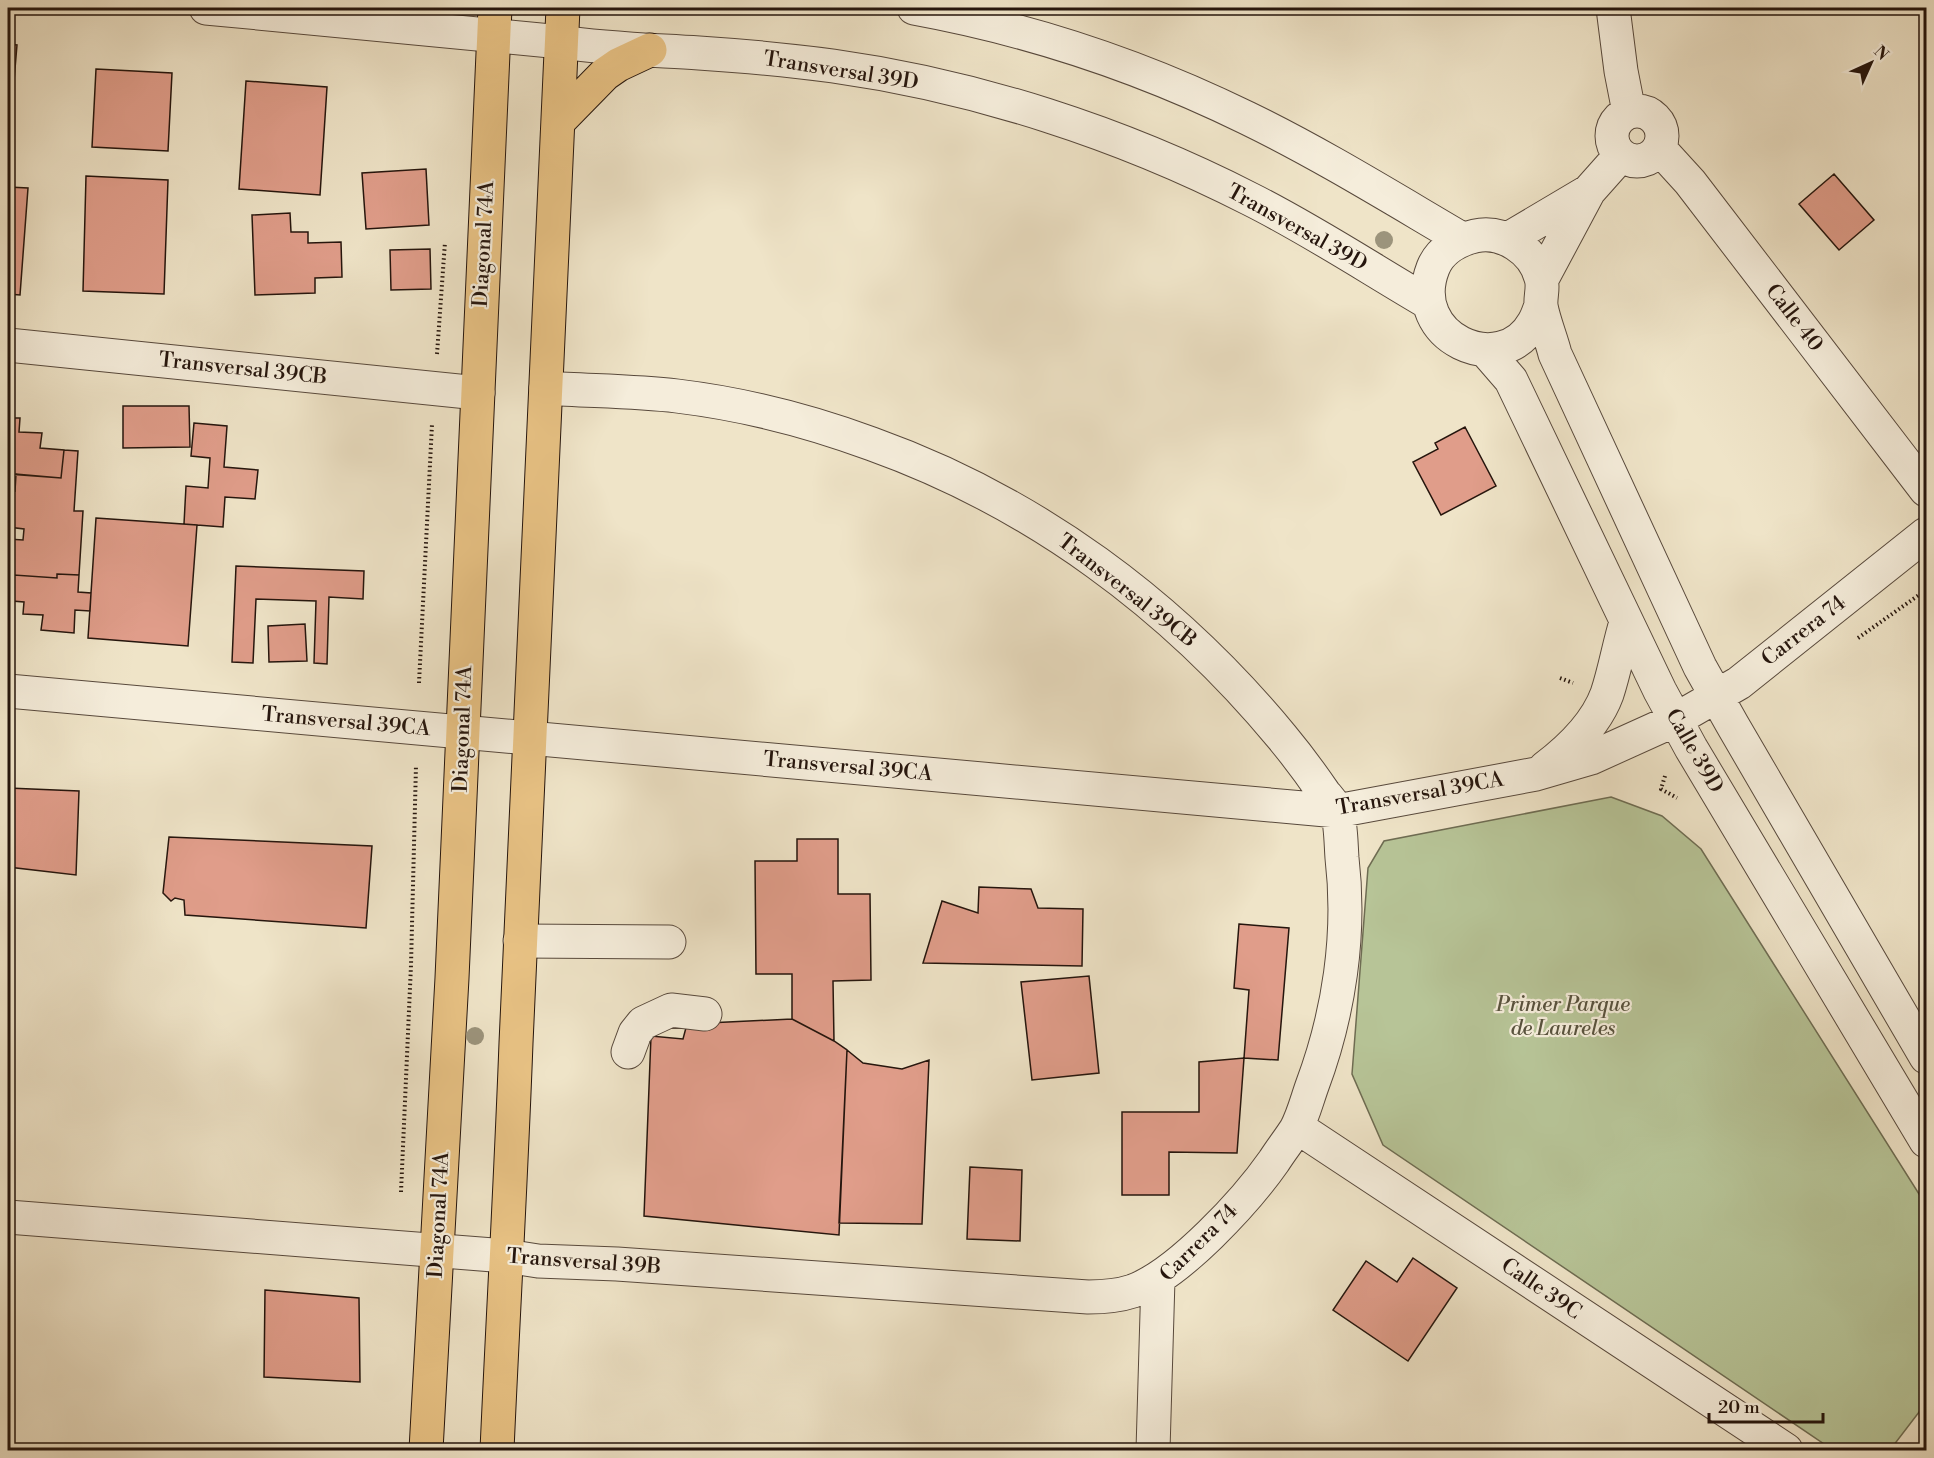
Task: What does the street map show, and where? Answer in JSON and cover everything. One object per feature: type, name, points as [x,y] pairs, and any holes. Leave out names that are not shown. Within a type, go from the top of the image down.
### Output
[{"type":"main road","points":[[497,1450],[511,1194],[520,941],[563,8]]},
{"type":"main road","name":"Diagonal 74A","points":[[426,1450],[463,732],[494,22]]},
{"type":"main road","points":[[558,122],[605,74],[650,50]]},
{"type":"street","name":"Transversal 39D","points":[[206,8],[494,22],[561,42],[598,47],[702,53],[834,67],[940,86],[1082,128],[1186,169],[1290,220],[1429,303]]},
{"type":"street","points":[[914,8],[991,25],[1062,46],[1138,71],[1192,93],[1296,143],[1462,239]]},
{"type":"street","points":[[1613,8],[1629,112]]},
{"type":"street","points":[[1642,111],[1650,114],[1658,122],[1662,136],[1659,148],[1644,160],[1630,160],[1621,155],[1614,146],[1612,132],[1617,121],[1629,112],[1642,111]]},
{"type":"street","name":"Calle 40","points":[[1659,148],[1689,182],[1926,490]]},
{"type":"street","points":[[1621,155],[1589,191],[1541,292],[1534,323],[1521,338],[1504,347],[1485,350],[1466,346],[1449,336],[1436,322],[1429,303],[1428,284],[1434,265],[1446,250],[1462,239],[1485,234],[1508,239],[1530,255],[1541,292],[1555,354],[1700,667],[1926,1056]]},
{"type":"street","points":[[1508,239],[1589,191]]},
{"type":"street","name":"Transversal 39CB","points":[[8,345],[478,393]]},
{"type":"street","name":"Calle 39D","points":[[1485,350],[1511,380],[1675,720],[1926,1141]]},
{"type":"street","name":"Transversal 39CB","points":[[546,388],[676,396],[742,407],[808,423],[872,443],[934,468],[1052,531],[1107,569],[1160,611],[1209,656],[1256,705],[1337,811],[1346,891],[1342,972],[1325,1051],[1297,1127]]},
{"type":"street","name":"Carrera 74","points":[[1675,720],[1717,697],[1748,675],[1926,534]]},
{"type":"street","points":[[1536,774],[1565,752],[1588,726],[1606,695],[1626,622]]},
{"type":"street","name":"Transversal 39CA","points":[[8,692],[1337,811],[1536,774],[1591,758],[1675,720]]},
{"type":"street","points":[[520,941],[669,942]]},
{"type":"street","points":[[628,1052],[635,1033],[643,1023],[670,1010],[705,1014]]},
{"type":"street","name":"Carrera 74","points":[[1153,1450],[1158,1279],[1197,1246],[1234,1209],[1267,1170],[1297,1127]]},
{"type":"street","name":"Calle 39C","points":[[1297,1127],[1786,1450]]},
{"type":"street","name":"Transversal 39B","points":[[8,1217],[506,1256],[538,1261],[617,1264],[1088,1298],[1118,1296],[1137,1290],[1158,1279]]},
{"type":"path","points":[[398,1248],[411,965],[416,759]]},
{"type":"green space","name":"Primer Parque de Laureles","points":[[1611,797],[1662,816],[1701,849],[1926,1205],[1926,1403],[1890,1450],[1833,1450],[1383,1145],[1352,1074],[1368,868],[1384,841]]},
{"type":"building","points":[[8,44],[17,45],[8,152]]},
{"type":"building","points":[[96,69],[172,73],[168,151],[92,147]]},
{"type":"building","points":[[246,81],[327,87],[320,195],[239,189]]},
{"type":"building","points":[[426,169],[429,225],[366,229],[362,173]]},
{"type":"building","points":[[1834,174],[1874,220],[1839,250],[1799,204]]},
{"type":"building","points":[[86,176],[168,180],[164,294],[83,291]]},
{"type":"building","points":[[8,187],[28,188],[20,295],[8,294]]},
{"type":"building","points":[[290,213],[291,232],[308,232],[308,243],[341,242],[342,277],[315,278],[315,293],[255,295],[252,215]]},
{"type":"building","points":[[430,249],[431,289],[391,290],[390,250]]},
{"type":"building","points":[[123,406],[189,406],[190,447],[123,448]]},
{"type":"building","points":[[8,418],[20,418],[19,432],[42,433],[40,448],[64,450],[61,478],[8,474]]},
{"type":"building","points":[[194,423],[227,426],[224,467],[258,470],[255,499],[225,497],[223,527],[184,524],[186,486],[208,488],[210,458],[191,456]]},
{"type":"building","points":[[1465,427],[1496,486],[1441,515],[1413,462],[1438,449],[1435,443]]},
{"type":"building","points":[[64,450],[78,451],[74,511],[83,511],[79,575],[57,574],[57,578],[14,575],[12,601],[8,600],[8,539],[23,540],[24,529],[8,527],[10,490],[15,491],[16,474],[61,478]]},
{"type":"building","points":[[96,518],[197,525],[188,646],[88,638]]},
{"type":"building","points":[[236,566],[364,571],[363,599],[329,597],[327,664],[314,663],[316,601],[256,599],[253,663],[232,662]]},
{"type":"building","points":[[57,574],[79,575],[78,592],[91,593],[90,611],[75,610],[74,633],[41,630],[43,615],[23,614],[24,602],[12,601],[14,575],[57,578]]},
{"type":"building","points":[[305,624],[307,661],[269,662],[268,626]]},
{"type":"building","points":[[8,788],[79,791],[76,875],[8,867]]},
{"type":"building","points":[[169,837],[372,846],[366,928],[185,915],[184,900],[175,898],[171,901],[163,893]]},
{"type":"building","points":[[797,839],[838,839],[838,894],[870,894],[871,980],[833,981],[834,1041],[792,1019],[792,974],[756,974],[755,861],[797,861]]},
{"type":"building","points":[[979,887],[1031,889],[1038,908],[1083,909],[1082,966],[923,963],[942,901],[978,913]]},
{"type":"building","points":[[1239,924],[1289,928],[1278,1060],[1244,1058],[1249,990],[1234,988]]},
{"type":"building","points":[[1089,976],[1099,1073],[1032,1080],[1021,982]]},
{"type":"building","points":[[792,1019],[847,1050],[839,1235],[644,1216],[651,1036],[683,1039],[687,1024]]},
{"type":"building","points":[[847,1050],[863,1063],[902,1069],[929,1060],[922,1224],[839,1223]]},
{"type":"building","points":[[1244,1058],[1237,1153],[1169,1152],[1169,1195],[1122,1195],[1122,1112],[1199,1112],[1199,1062]]},
{"type":"building","points":[[970,1167],[1022,1170],[1020,1241],[967,1239]]},
{"type":"building","points":[[1413,1258],[1457,1288],[1408,1361],[1333,1310],[1366,1261],[1397,1282]]},
{"type":"building","points":[[265,1290],[359,1298],[360,1382],[264,1377]]},
{"type":"building","points":[[998,1447],[1055,1450],[997,1450]]}]
